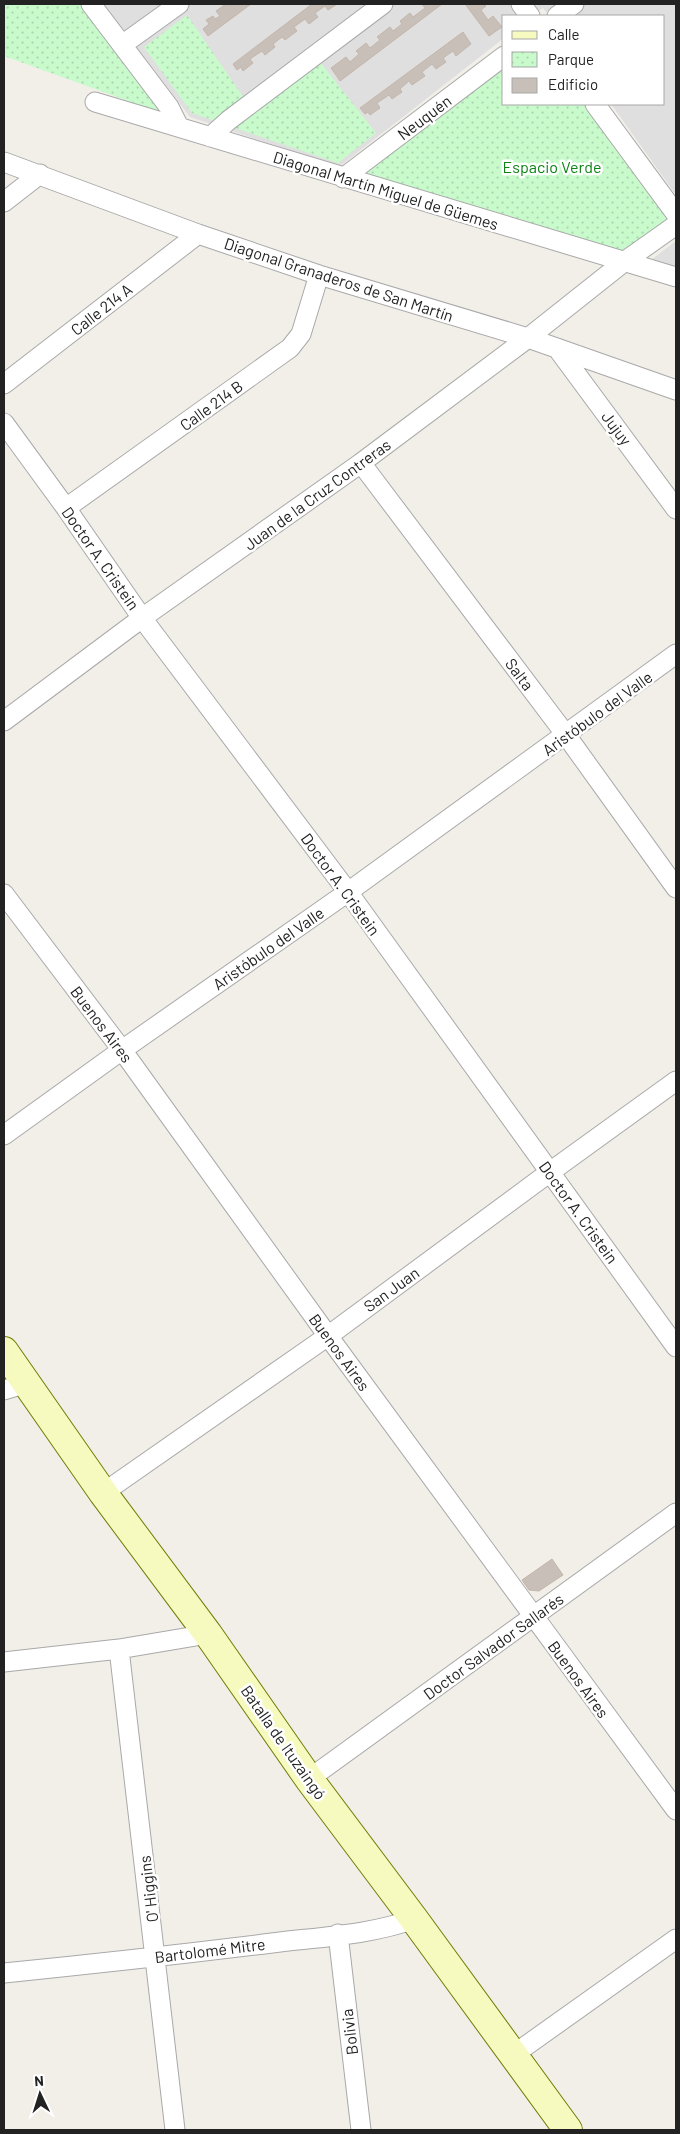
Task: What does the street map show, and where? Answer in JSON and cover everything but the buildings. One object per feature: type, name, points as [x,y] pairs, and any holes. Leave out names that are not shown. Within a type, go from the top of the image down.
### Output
[{"type":"main road","name":"Batalla de Ituzaingó","points":[[4,1352],[16,1387],[103,1493],[208,1634],[309,1779],[568,2130]]},
{"type":"street","points":[[91,4],[169,107],[179,127]]},
{"type":"street","points":[[122,45],[179,4]]},
{"type":"street","points":[[210,137],[229,120],[383,4]]},
{"type":"street","points":[[521,4],[529,15]]},
{"type":"street","points":[[558,15],[574,4]]},
{"type":"street","name":"Neuquén","points":[[344,178],[502,58]]},
{"type":"street","name":"Diagonal Martín Miguel de Güemes","points":[[95,102],[676,277]]},
{"type":"street","points":[[596,105],[676,214]]},
{"type":"street","name":"Diagonal Granaderos de San Martín","points":[[4,162],[198,234],[319,275],[528,338],[676,390]]},
{"type":"street","points":[[4,202],[40,174]]},
{"type":"street","name":"Juan de la Cruz Contreras","points":[[4,721],[142,618],[361,463],[528,338],[625,261],[676,225]]},
{"type":"street","name":"Calle 214 A","points":[[4,384],[198,234]]},
{"type":"street","name":"Calle 214 B","points":[[66,508],[290,348],[301,334],[319,275]]},
{"type":"street","name":"Jujuy","points":[[557,348],[676,509]]},
{"type":"street","name":"Doctor A. Cristein","points":[[4,423],[66,508],[142,618],[348,892],[676,1347]]},
{"type":"street","name":"Salta","points":[[361,463],[566,735],[676,888]]},
{"type":"street","name":"Aristóbulo del Valle","points":[[4,1136],[122,1050],[348,892],[676,654]]},
{"type":"street","name":"Buenos Aires","points":[[4,894],[122,1050],[328,1336],[676,1810]]},
{"type":"street","name":"San Juan","points":[[103,1493],[328,1336],[676,1081]]},
{"type":"street","name":"Doctor Salvador Sallarés","points":[[309,1779],[676,1513]]},
{"type":"street","points":[[4,1662],[119,1649],[208,1634]]},
{"type":"street","name":"O' Higgins","points":[[119,1649],[176,2130]]},
{"type":"street","name":"Bartolomé Mitre","points":[[4,1973],[156,1957],[338,1934],[394,1926],[414,1919]]},
{"type":"street","name":"Bolivia","points":[[338,1934],[361,2130]]},
{"type":"street","points":[[513,2055],[676,1939]]},
{"type":"shaded area","points":[[104,4],[676,4],[676,195],[612,105],[665,105],[665,15],[548,15],[543,8],[533,15],[502,15],[502,40],[339,167],[190,117]]},
{"type":"shaded area","points":[[676,241],[676,271],[647,263]]},
{"type":"green space","points":[[4,4],[82,4],[167,115],[4,56]]},
{"type":"green space","points":[[187,15],[246,101],[218,122],[192,113],[144,47]]},
{"type":"green space","points":[[320,62],[376,133],[338,163],[232,127]]},
{"type":"green space","name":"Espacio Verde","points":[[502,67],[502,105],[585,105],[668,218],[624,252],[359,173]]}]
